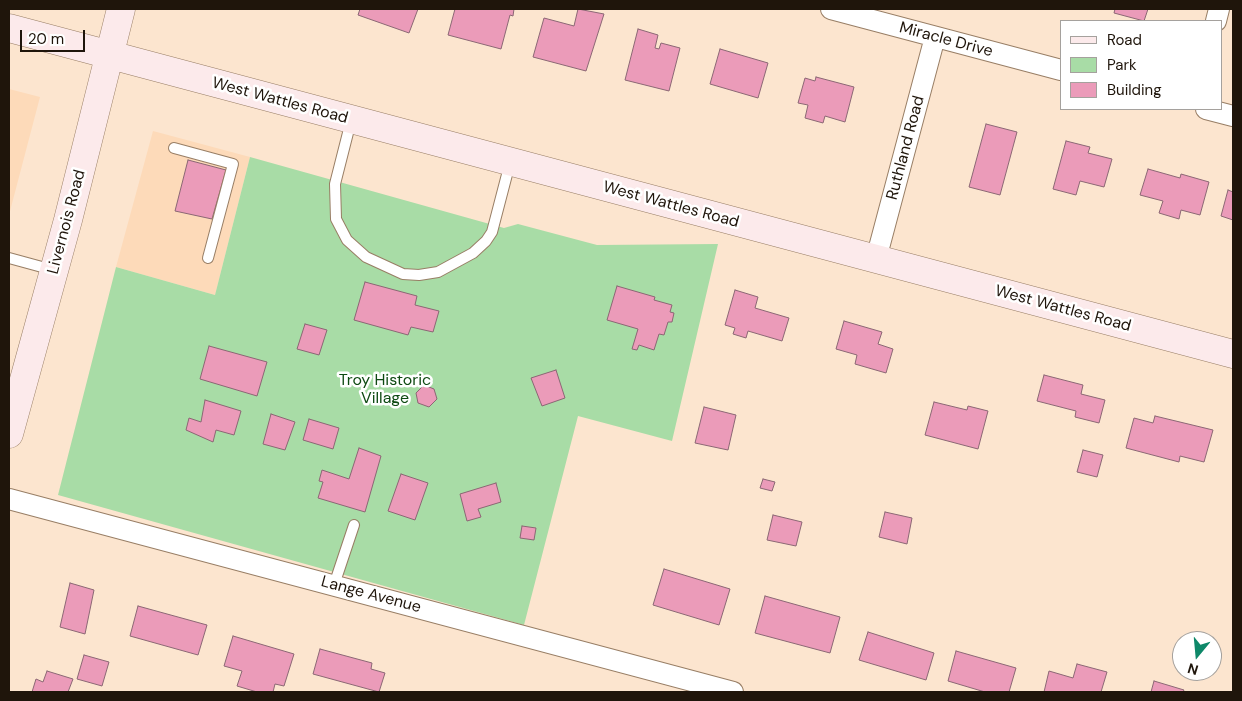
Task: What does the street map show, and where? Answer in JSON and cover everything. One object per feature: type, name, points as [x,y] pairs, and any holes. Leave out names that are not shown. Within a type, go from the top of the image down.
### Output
[{"type":"street","name":"Livernois Road","points":[[11,420],[54,271],[121,9]]},
{"type":"street","name":"Miracle Drive","points":[[830,9],[1060,70]]},
{"type":"street","name":"West Wattles Road","points":[[9,28],[1233,354]]},
{"type":"street","name":"Ruthland Road","points":[[876,259],[935,37]]},
{"type":"street","points":[[1210,110],[1233,116]]},
{"type":"street","name":"Lange Avenue","points":[[9,499],[733,692]]},
{"type":"lane","points":[[351,120],[334,184],[336,219],[347,240],[366,257],[403,274],[419,275],[438,272],[473,253],[486,241],[492,232],[510,162]]},
{"type":"lane","points":[[174,148],[233,164],[208,258]]},
{"type":"lane","points":[[9,258],[54,271]]},
{"type":"lane","points":[[334,585],[354,525]]},
{"type":"shaded area","points":[[9,89],[40,97],[9,215]]},
{"type":"shaded area","points":[[153,131],[250,157],[215,295],[116,267]]},
{"type":"green space","name":"Troy Historic Village","points":[[250,157],[504,228],[518,224],[597,245],[718,244],[672,441],[578,416],[524,625],[58,495],[116,267],[215,295]]},
{"type":"building","points":[[360,9],[418,9],[409,33],[358,15]]},
{"type":"building","points":[[455,9],[514,9],[513,16],[510,15],[501,49],[448,35]]},
{"type":"building","points":[[578,9],[604,14],[586,71],[533,57],[544,18],[574,26]]},
{"type":"building","points":[[1115,9],[1148,9],[1144,20],[1114,13]]},
{"type":"building","points":[[638,29],[658,35],[655,48],[659,49],[661,43],[680,48],[669,91],[625,80]]},
{"type":"building","points":[[720,49],[768,63],[758,98],[710,84]]},
{"type":"building","points":[[816,77],[854,87],[845,122],[825,116],[823,123],[805,118],[808,105],[798,103],[805,78],[815,81]]},
{"type":"building","points":[[986,124],[1017,132],[1000,195],[969,187]]},
{"type":"building","points":[[1066,141],[1090,147],[1088,153],[1112,159],[1104,187],[1080,181],[1076,195],[1053,189]]},
{"type":"building","points":[[188,160],[226,170],[212,219],[175,211]]},
{"type":"building","points":[[1148,169],[1180,178],[1181,174],[1209,182],[1200,215],[1181,210],[1179,219],[1159,213],[1163,201],[1140,195]]},
{"type":"building","points":[[1228,190],[1233,192],[1233,220],[1221,216]]},
{"type":"building","points":[[365,282],[417,296],[415,305],[439,311],[433,332],[411,327],[408,335],[354,320]]},
{"type":"building","points":[[617,286],[655,297],[654,300],[672,305],[670,312],[674,313],[672,322],[668,322],[664,335],[659,334],[654,350],[639,345],[637,350],[632,349],[638,329],[607,320]]},
{"type":"building","points":[[735,290],[758,297],[755,308],[789,318],[782,341],[748,331],[746,338],[733,334],[735,328],[725,325]]},
{"type":"building","points":[[844,321],[882,332],[878,344],[893,349],[886,373],[855,364],[857,355],[836,349]]},
{"type":"building","points":[[305,324],[327,330],[319,355],[297,349]]},
{"type":"building","points":[[209,346],[267,362],[257,396],[200,379]]},
{"type":"building","points":[[556,370],[565,398],[542,406],[531,378]]},
{"type":"building","points":[[1044,375],[1083,385],[1081,394],[1105,400],[1099,423],[1075,417],[1076,411],[1037,401]]},
{"type":"building","points":[[424,385],[434,389],[437,399],[429,407],[418,403],[416,393]]},
{"type":"building","points":[[205,400],[241,411],[234,435],[216,430],[213,442],[186,430],[189,418],[201,422]]},
{"type":"building","points":[[934,402],[967,410],[968,406],[988,411],[978,449],[925,435]]},
{"type":"building","points":[[704,407],[736,415],[728,450],[695,443]]},
{"type":"building","points":[[271,414],[295,422],[285,450],[263,444]]},
{"type":"building","points":[[1155,416],[1213,430],[1204,462],[1180,456],[1179,462],[1126,448],[1134,418],[1153,423]]},
{"type":"building","points":[[309,419],[339,428],[333,449],[303,440]]},
{"type":"building","points":[[359,448],[381,456],[365,512],[318,498],[323,482],[319,481],[322,470],[349,479]]},
{"type":"building","points":[[1083,450],[1103,455],[1097,477],[1077,472]]},
{"type":"building","points":[[401,474],[428,483],[415,520],[388,511]]},
{"type":"building","points":[[763,479],[775,482],[772,491],[760,488]]},
{"type":"building","points":[[496,483],[501,502],[478,509],[481,517],[467,521],[460,494]]},
{"type":"building","points":[[885,512],[912,518],[907,544],[879,537]]},
{"type":"building","points":[[773,515],[802,522],[796,546],[767,540]]},
{"type":"building","points":[[522,526],[536,528],[534,540],[520,538]]},
{"type":"building","points":[[664,569],[730,589],[719,625],[653,605]]},
{"type":"building","points":[[70,583],[94,590],[85,634],[60,627]]},
{"type":"building","points":[[765,596],[840,617],[830,653],[755,633]]},
{"type":"building","points":[[138,606],[207,625],[198,655],[130,636]]},
{"type":"building","points":[[868,632],[934,653],[926,680],[859,660]]},
{"type":"building","points":[[233,636],[294,654],[284,686],[275,684],[273,692],[257,692],[237,686],[242,671],[224,666]]},
{"type":"building","points":[[320,649],[372,663],[371,669],[385,673],[379,692],[313,674]]},
{"type":"building","points":[[956,651],[1016,668],[1009,692],[985,692],[948,681]]},
{"type":"building","points":[[84,655],[109,662],[102,686],[77,679]]},
{"type":"building","points":[[1077,664],[1107,672],[1101,692],[1044,692],[1049,671],[1073,678]]},
{"type":"building","points":[[47,671],[73,679],[68,692],[32,692],[36,679],[43,682]]},
{"type":"building","points":[[1154,681],[1184,690],[1183,692],[1151,692]]}]
